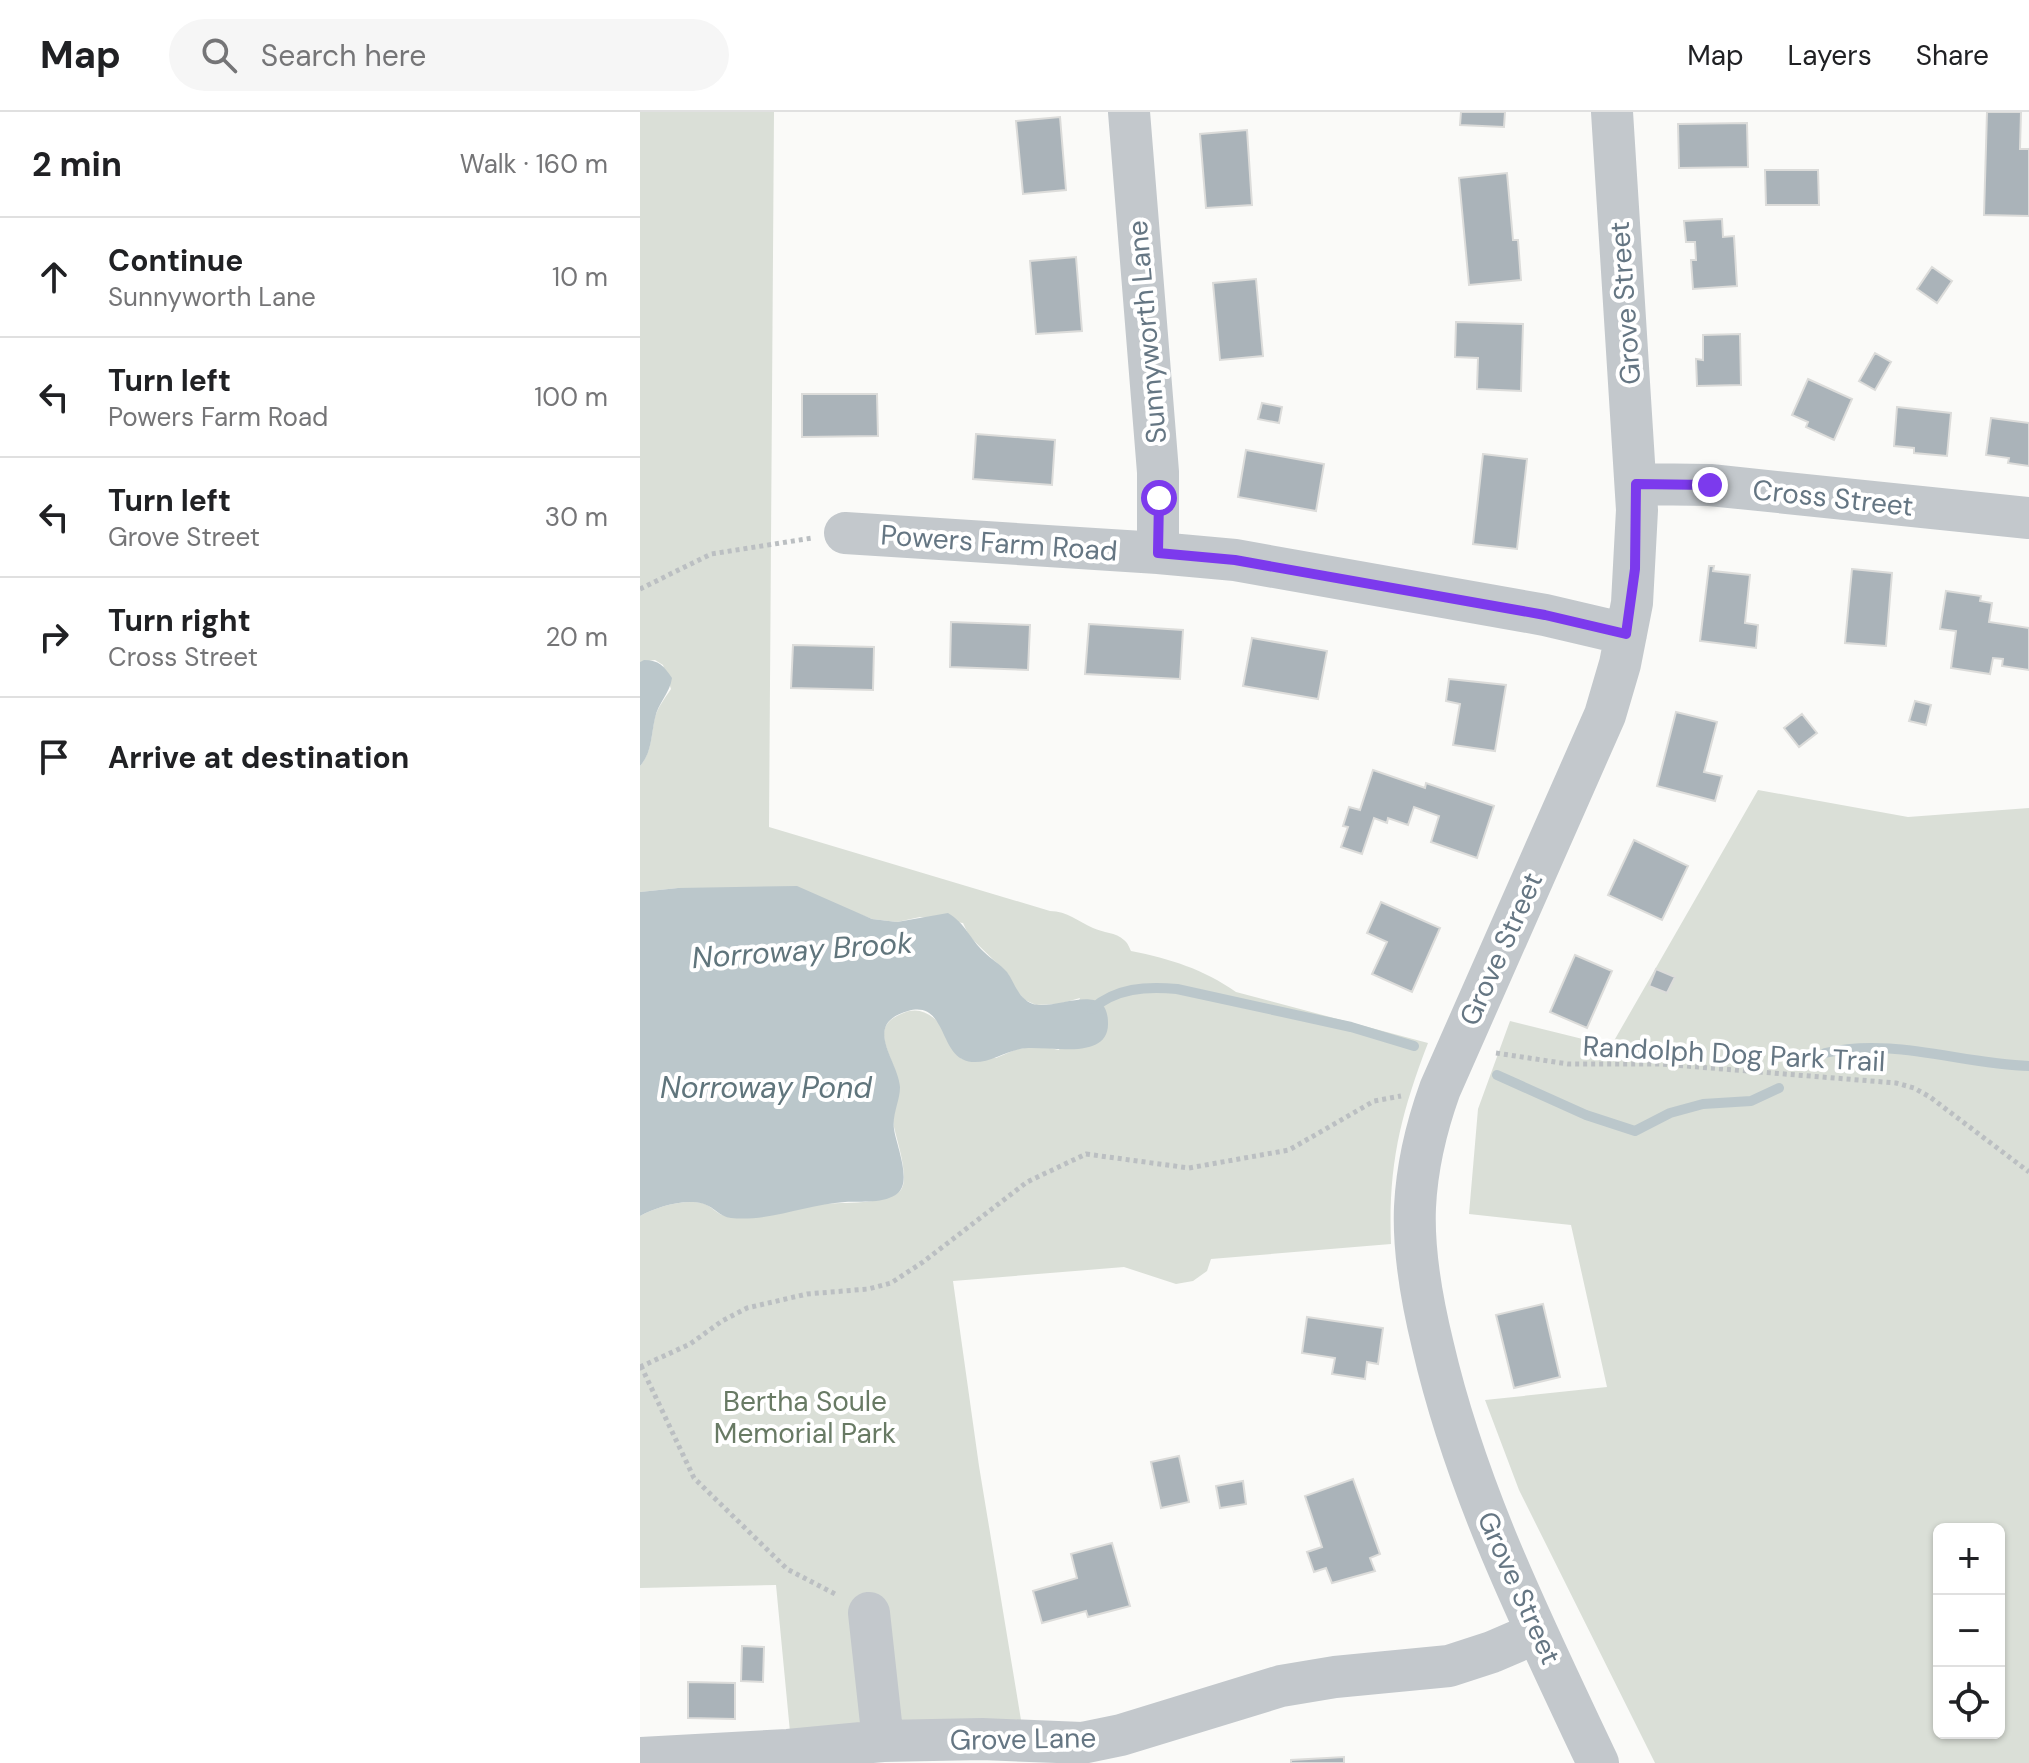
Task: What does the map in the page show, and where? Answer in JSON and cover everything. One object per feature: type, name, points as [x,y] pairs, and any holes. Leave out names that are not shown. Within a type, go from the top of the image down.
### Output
[{"type":"street","name":"Sunnyworth Lane","points":[[1129,112],[1158,472],[1158,553]]},
{"type":"street","name":"Grove Street","points":[[1598,1763],[1536,1633],[1483,1507],[1455,1429],[1430,1335],[1420,1279],[1415,1209],[1423,1138],[1459,1044],[1605,715],[1626,634],[1635,569],[1636,484],[1612,112]]},
{"type":"street","name":"Cross Street","points":[[1636,484],[1710,485],[2029,518]]},
{"type":"street","name":"Powers Farm Road","points":[[845,533],[1158,553],[1266,566],[1545,615],[1626,634]]},
{"type":"street","points":[[869,1613],[883,1741]]},
{"type":"street","name":"Grove Lane","points":[[640,1758],[883,1741],[982,1739],[1082,1743],[1281,1686],[1335,1677],[1449,1666],[1536,1633]]},
{"type":"path","points":[[640,589],[711,554],[845,533]]},
{"type":"path","name":"Randolph Dog Park Trail","points":[[1459,1044],[1522,1058],[1568,1064],[1661,1064],[1896,1083],[1930,1097],[2029,1172]]},
{"type":"path","points":[[869,1613],[787,1569],[694,1478],[640,1366],[690,1344],[747,1308],[807,1294],[868,1289],[891,1283],[1027,1182],[1086,1154],[1189,1168],[1289,1150],[1374,1101],[1406,1095]]},
{"type":"green space","name":"Bertha Soule Memorial Park","points":[[640,112],[774,112],[769,827],[1062,913],[1097,930],[1121,937],[1131,951],[1186,966],[1236,992],[1428,1043],[1410,1094],[1398,1142],[1392,1190],[1391,1244],[1211,1259],[1207,1271],[1193,1281],[1176,1284],[1124,1267],[953,1281],[979,1466],[1021,1720],[790,1732],[776,1585],[640,1588],[640,1216],[663,1207],[697,1202],[723,1215],[750,1217],[823,1204],[874,1201],[893,1195],[900,1191],[904,1179],[894,1125],[896,1077],[884,1034],[891,1020],[910,1011],[923,1012],[939,1023],[962,1059],[996,1058],[1017,1049],[1040,1046],[1059,1050],[1080,998],[1059,1004],[1036,1005],[1025,1000],[1008,974],[969,936],[963,923],[920,917],[897,922],[872,919],[831,903],[742,888],[678,888],[640,892],[640,766],[649,749],[656,713],[671,689],[663,665],[655,660],[640,662]]},
{"type":"green space","points":[[1758,790],[1908,817],[2029,808],[2029,1763],[1655,1763],[1519,1490],[1485,1400],[1607,1387],[1571,1225],[1469,1214],[1478,1109],[1510,1021],[1611,1046]]},
{"type":"water","points":[[640,662],[661,664],[672,678],[657,713],[649,750],[640,766]]},
{"type":"water","name":"Norroway Pond","points":[[797,886],[872,919],[897,922],[948,913],[1007,972],[1020,995],[1028,1002],[1043,1005],[1090,999],[1100,1002],[1106,1010],[1108,1023],[1105,1035],[1098,1043],[1087,1047],[1020,1049],[984,1061],[969,1062],[955,1053],[929,1013],[908,1011],[894,1017],[884,1034],[900,1087],[894,1123],[904,1180],[893,1197],[831,1203],[745,1219],[727,1217],[696,1202],[663,1207],[640,1216],[640,892],[678,888]]},
{"type":"building","points":[[1461,112],[1505,112],[1504,127],[1460,125]]},
{"type":"building","points":[[1987,112],[2021,112],[2020,149],[2029,149],[2029,216],[1984,215]]},
{"type":"building","points":[[1060,117],[1066,190],[1023,194],[1016,121]]},
{"type":"building","points":[[1747,123],[1748,167],[1679,168],[1678,124]]},
{"type":"building","points":[[1247,130],[1252,205],[1206,208],[1200,134]]},
{"type":"building","points":[[1765,170],[1818,170],[1819,205],[1766,205]]},
{"type":"building","points":[[1507,173],[1513,240],[1518,240],[1521,280],[1469,285],[1459,178]]},
{"type":"building","points":[[1722,219],[1723,237],[1734,236],[1737,286],[1693,289],[1691,260],[1696,260],[1695,242],[1686,242],[1684,221]]},
{"type":"building","points":[[1076,257],[1082,331],[1036,334],[1030,261]]},
{"type":"building","points":[[1932,267],[1952,281],[1937,303],[1917,289]]},
{"type":"building","points":[[1256,279],[1263,356],[1220,360],[1213,283]]},
{"type":"building","points":[[1456,322],[1523,324],[1521,391],[1477,389],[1478,358],[1455,357]]},
{"type":"building","points":[[1740,334],[1741,385],[1697,386],[1696,359],[1703,360],[1703,335]]},
{"type":"building","points":[[1875,353],[1891,362],[1875,390],[1859,381]]},
{"type":"building","points":[[1808,379],[1852,399],[1834,440],[1806,427],[1808,422],[1792,415]]},
{"type":"building","points":[[802,394],[877,394],[878,436],[802,437]]},
{"type":"building","points":[[1262,403],[1282,407],[1279,423],[1258,419]]},
{"type":"building","points":[[1897,407],[1951,413],[1947,456],[1914,453],[1914,448],[1894,446]]},
{"type":"building","points":[[1991,418],[2029,423],[2029,466],[2008,463],[2009,458],[1986,455]]},
{"type":"building","points":[[976,434],[1055,440],[1052,485],[973,479]]},
{"type":"building","points":[[1246,450],[1324,464],[1316,511],[1238,497]]},
{"type":"building","points":[[1483,454],[1527,459],[1517,549],[1473,544]]},
{"type":"building","points":[[1709,566],[1714,566],[1713,571],[1750,575],[1745,623],[1758,625],[1756,648],[1700,641]]},
{"type":"building","points":[[1852,569],[1892,573],[1886,646],[1845,643]]},
{"type":"building","points":[[1946,591],[1981,596],[1980,601],[1992,603],[1989,622],[2029,628],[2029,670],[2002,666],[2003,659],[1993,658],[1990,674],[1951,668],[1956,631],[1940,629]]},
{"type":"building","points":[[951,622],[1030,625],[1028,670],[950,667]]},
{"type":"building","points":[[1089,624],[1183,630],[1180,679],[1085,674]]},
{"type":"building","points":[[1252,638],[1327,651],[1318,699],[1243,686]]},
{"type":"building","points":[[793,645],[874,647],[873,690],[791,688]]},
{"type":"building","points":[[1449,679],[1506,685],[1495,751],[1453,745],[1460,704],[1446,701]]},
{"type":"building","points":[[1915,701],[1931,705],[1926,725],[1909,721]]},
{"type":"building","points":[[1676,712],[1717,722],[1704,772],[1722,776],[1715,801],[1657,786]]},
{"type":"building","points":[[1802,714],[1817,733],[1799,747],[1784,728]]},
{"type":"building","points":[[1373,770],[1425,788],[1426,783],[1494,806],[1477,858],[1431,842],[1439,816],[1414,807],[1408,825],[1388,818],[1387,823],[1374,818],[1362,854],[1341,847],[1348,827],[1343,826],[1349,807],[1360,810]]},
{"type":"building","points":[[1634,840],[1688,866],[1662,920],[1608,895]]},
{"type":"building","points":[[1381,902],[1440,928],[1412,992],[1372,974],[1387,942],[1367,933]]},
{"type":"building","points":[[1575,955],[1612,971],[1587,1028],[1550,1012]]},
{"type":"building","points":[[1656,969],[1675,977],[1667,993],[1649,986]]},
{"type":"building","points":[[1543,1304],[1560,1377],[1514,1388],[1496,1315]]},
{"type":"building","points":[[1307,1317],[1383,1328],[1378,1364],[1367,1362],[1365,1379],[1332,1374],[1335,1358],[1302,1353]]},
{"type":"building","points":[[1179,1456],[1189,1502],[1161,1508],[1151,1462]]},
{"type":"building","points":[[1353,1479],[1380,1554],[1370,1558],[1375,1571],[1332,1583],[1326,1568],[1314,1572],[1307,1552],[1322,1547],[1305,1496]]},
{"type":"building","points":[[1243,1481],[1246,1504],[1220,1508],[1216,1486]]},
{"type":"building","points":[[1112,1543],[1130,1606],[1088,1617],[1086,1611],[1042,1623],[1033,1591],[1077,1578],[1071,1554]]},
{"type":"building","points":[[742,1646],[764,1647],[763,1682],[741,1681]]},
{"type":"building","points":[[688,1682],[735,1683],[735,1719],[688,1718]]},
{"type":"building","points":[[1344,1757],[1344,1763],[1291,1763],[1291,1760]]},
{"type":"waterway","name":"Norroway Brook","points":[[1092,1009],[1111,997],[1132,990],[1177,989],[1351,1027],[1414,1046]]},
{"type":"waterway","name":"Norroway Brook","points":[[1825,1053],[1876,1048],[2029,1066]]},
{"type":"waterway","name":"Norroway Brook","points":[[1497,1075],[1586,1115],[1635,1131],[1670,1113],[1703,1104],[1751,1101],[1779,1088]]},
{"type":"route","points":[[1159,498],[1158,553],[1235,560],[1545,615],[1626,634],[1635,569],[1636,484],[1710,485]]}]
